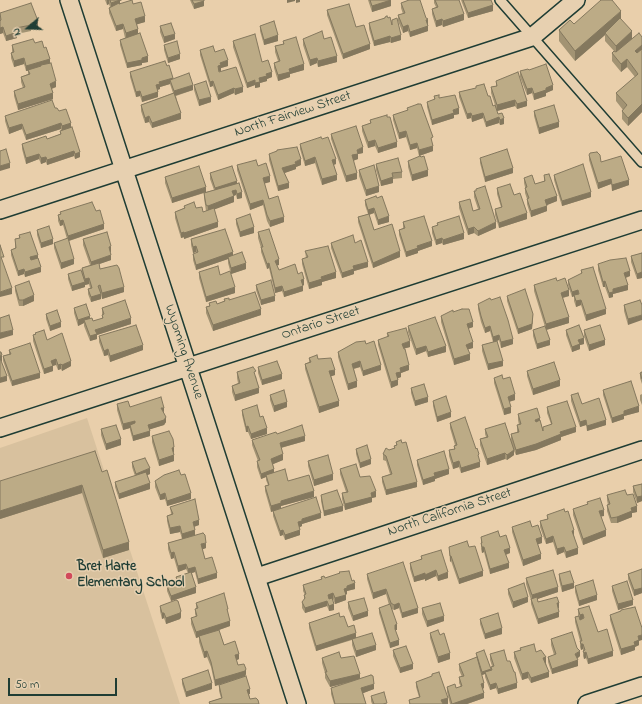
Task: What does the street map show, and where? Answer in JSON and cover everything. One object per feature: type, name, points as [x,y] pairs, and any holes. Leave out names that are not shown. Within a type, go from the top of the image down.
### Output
[{"type":"street","name":"Wyoming Avenue","points":[[69,0],[297,704]]},
{"type":"street","name":"North Fairview Street","points":[[0,210],[532,37],[576,0]]},
{"type":"street","name":"Ontario Street","points":[[0,428],[642,220]]},
{"type":"street","name":"North California Street","points":[[257,577],[642,450]]},
{"type":"street","points":[[588,704],[642,686]]},
{"type":"lane","points":[[500,0],[642,162]]},
{"type":"shaded area","name":"Bret Harte Elementary School","points":[[87,418],[180,704],[0,704],[0,448]]},
{"type":"building","points":[[110,0],[120,0],[111,3]]},
{"type":"building","points":[[132,0],[133,4],[141,2],[145,16],[135,19],[138,29],[126,33],[123,24],[116,26],[109,8],[119,3]]},
{"type":"building","points":[[192,0],[204,0],[204,1],[194,4]]},
{"type":"building","points":[[370,0],[391,0],[372,6]]},
{"type":"building","points":[[409,0],[420,0],[426,18],[428,19],[426,20],[428,26],[410,32],[408,25],[403,27],[398,15],[405,13],[401,3]]},
{"type":"building","points":[[435,0],[459,0],[464,14],[443,21],[442,19],[436,21],[432,9],[438,7]]},
{"type":"building","points":[[463,0],[491,0],[493,5],[468,13]]},
{"type":"building","points":[[601,0],[612,0],[621,11],[575,51],[559,30],[570,20],[574,24]]},
{"type":"building","points":[[31,3],[38,21],[30,24],[31,25],[16,28],[17,32],[6,36],[3,27],[0,28],[0,13]]},
{"type":"building","points":[[349,4],[356,27],[364,25],[370,44],[343,54],[327,10]]},
{"type":"building","points":[[387,16],[388,18],[390,17],[392,25],[392,20],[397,18],[401,35],[391,38],[390,36],[374,41],[369,23]]},
{"type":"building","points":[[620,18],[632,31],[616,46],[605,33]]},
{"type":"building","points":[[274,21],[278,35],[264,40],[260,26]]},
{"type":"building","points":[[171,23],[175,34],[164,37],[160,26]]},
{"type":"building","points":[[322,31],[324,39],[331,37],[337,56],[318,61],[317,58],[310,60],[303,39]]},
{"type":"building","points":[[140,33],[148,56],[142,58],[142,60],[127,63],[120,40]]},
{"type":"building","points":[[639,33],[642,37],[642,45],[635,51],[637,53],[642,49],[642,104],[628,118],[622,111],[627,105],[616,93],[638,74],[627,59],[621,64],[612,53],[614,51],[616,52]]},
{"type":"building","points":[[255,34],[262,62],[268,60],[272,72],[266,74],[267,76],[259,78],[260,82],[255,83],[255,80],[247,83],[233,41]]},
{"type":"building","points":[[296,37],[304,64],[289,69],[290,72],[278,75],[274,63],[280,61],[275,46],[284,44],[283,41]]},
{"type":"building","points":[[33,39],[35,43],[42,41],[44,48],[46,47],[50,59],[26,66],[24,58],[14,61],[11,53],[14,52],[12,45]]},
{"type":"building","points":[[177,41],[180,54],[168,58],[164,45]]},
{"type":"building","points":[[213,46],[215,52],[224,49],[228,60],[220,63],[221,65],[218,66],[219,72],[236,67],[243,87],[234,88],[218,95],[213,81],[210,82],[200,50]]},
{"type":"building","points":[[165,61],[167,66],[169,65],[173,78],[159,82],[160,84],[156,85],[158,92],[142,97],[140,91],[136,92],[130,72]]},
{"type":"building","points":[[51,63],[56,81],[50,84],[53,93],[18,104],[14,91],[25,87],[21,77],[30,74],[28,70]]},
{"type":"building","points":[[546,64],[553,85],[546,88],[546,90],[534,94],[532,88],[527,89],[520,71],[529,70]]},
{"type":"building","points":[[518,72],[527,101],[517,104],[515,100],[497,105],[491,87],[497,86],[496,81]]},
{"type":"building","points":[[189,73],[193,85],[174,91],[170,80]]},
{"type":"building","points":[[206,81],[211,97],[199,100],[194,85]]},
{"type":"building","points":[[484,84],[493,106],[495,105],[498,114],[502,113],[504,118],[500,120],[499,117],[486,122],[483,113],[472,116],[471,113],[467,114],[459,92],[476,88],[476,86]]},
{"type":"building","points":[[174,93],[181,113],[152,123],[149,116],[145,118],[141,105]]},
{"type":"building","points":[[439,95],[439,98],[455,95],[459,108],[453,110],[454,113],[432,120],[427,102],[435,99],[434,96]]},
{"type":"building","points":[[52,100],[55,108],[59,111],[66,109],[71,123],[62,126],[61,123],[26,135],[22,124],[9,128],[5,116]]},
{"type":"building","points":[[421,104],[433,137],[431,138],[433,146],[419,150],[417,143],[410,145],[406,131],[399,133],[393,115],[408,110],[407,108]]},
{"type":"building","points":[[554,105],[559,122],[539,128],[534,111]]},
{"type":"building","points":[[387,115],[387,117],[390,117],[397,142],[378,148],[375,140],[368,142],[362,126],[371,123],[370,120]]},
{"type":"building","points":[[356,126],[363,147],[357,150],[358,154],[352,155],[357,173],[346,176],[331,134]]},
{"type":"building","points":[[72,127],[80,152],[75,154],[74,151],[47,160],[46,157],[41,158],[39,154],[26,158],[22,144],[46,136],[47,139],[61,134],[60,131]]},
{"type":"building","points":[[321,137],[322,139],[328,137],[336,159],[332,160],[337,175],[322,179],[315,157],[305,161],[300,144]]},
{"type":"building","points":[[297,147],[301,159],[295,162],[296,164],[282,168],[289,183],[278,186],[269,154],[277,150]]},
{"type":"building","points":[[6,149],[10,163],[0,166],[0,151]]},
{"type":"building","points":[[507,149],[513,168],[485,177],[480,158]]},
{"type":"building","points":[[597,152],[600,155],[601,162],[621,156],[629,180],[612,185],[611,179],[598,183],[589,155],[590,153]]},
{"type":"building","points":[[424,156],[428,170],[412,175],[408,161]]},
{"type":"building","points":[[398,158],[402,172],[392,173],[393,177],[381,181],[376,164]]},
{"type":"building","points":[[256,160],[258,166],[266,163],[270,176],[263,178],[269,199],[278,196],[284,217],[270,221],[263,200],[250,204],[237,165]]},
{"type":"building","points":[[583,164],[591,192],[562,201],[554,175]]},
{"type":"building","points":[[374,165],[379,186],[366,190],[359,170]]},
{"type":"building","points":[[199,166],[206,187],[172,198],[165,177]]},
{"type":"building","points":[[232,166],[237,181],[215,188],[210,173]]},
{"type":"building","points":[[549,174],[557,196],[545,200],[547,206],[531,211],[527,199],[529,198],[525,188],[527,187],[524,178],[532,175],[535,184],[545,181],[544,175]]},
{"type":"building","points":[[239,183],[242,192],[237,194],[236,190],[232,191],[234,196],[208,206],[206,205],[204,193]]},
{"type":"building","points":[[510,184],[514,195],[520,193],[527,213],[499,223],[495,209],[502,207],[497,188]]},
{"type":"building","points":[[485,186],[496,222],[478,231],[474,227],[468,229],[459,202],[470,199],[473,211],[480,209],[474,191]]},
{"type":"building","points":[[376,196],[377,198],[382,196],[389,216],[378,220],[374,208],[368,210],[365,200]]},
{"type":"building","points":[[92,202],[96,211],[100,210],[104,224],[68,236],[63,220],[60,221],[58,215],[61,214],[60,212]]},
{"type":"building","points":[[194,202],[196,208],[202,207],[203,212],[214,208],[218,222],[181,233],[175,212]]},
{"type":"building","points":[[250,214],[254,227],[240,232],[236,219]]},
{"type":"building","points":[[369,214],[374,230],[392,224],[400,251],[373,263],[358,217]]},
{"type":"building","points":[[424,216],[432,241],[417,246],[418,248],[406,252],[399,230],[405,228],[403,222]]},
{"type":"building","points":[[459,216],[464,233],[443,240],[442,238],[436,240],[432,227],[438,225],[437,223]]},
{"type":"building","points":[[49,226],[53,239],[41,243],[37,230]]},
{"type":"building","points":[[225,229],[233,252],[196,265],[193,254],[198,252],[196,246],[193,247],[191,239]]},
{"type":"building","points":[[269,229],[279,259],[275,261],[279,270],[295,264],[298,274],[302,272],[304,279],[301,280],[303,286],[284,292],[282,286],[275,288],[269,263],[267,264],[258,232]]},
{"type":"building","points":[[30,232],[38,255],[30,257],[31,260],[38,258],[41,267],[25,272],[24,269],[18,271],[11,250],[16,248],[15,239],[20,238],[19,235]]},
{"type":"building","points":[[107,232],[111,246],[109,247],[111,255],[91,262],[83,239]]},
{"type":"building","points":[[353,235],[355,243],[361,240],[368,262],[353,266],[354,269],[342,273],[331,243]]},
{"type":"building","points":[[68,238],[74,259],[61,263],[54,243]]},
{"type":"building","points":[[0,245],[4,257],[1,257],[12,288],[0,292]]},
{"type":"building","points":[[328,246],[336,272],[321,277],[322,279],[309,283],[302,259],[308,257],[305,251]]},
{"type":"building","points":[[242,252],[246,263],[231,268],[228,257]]},
{"type":"building","points":[[642,253],[642,272],[637,274],[631,256]]},
{"type":"building","points":[[626,258],[630,271],[624,273],[628,285],[613,289],[613,292],[609,293],[605,281],[603,282],[598,264],[610,260]]},
{"type":"building","points":[[99,263],[100,269],[117,265],[124,287],[102,293],[100,285],[98,286],[101,294],[91,297],[88,289],[92,288],[89,278],[85,279],[82,268]]},
{"type":"building","points":[[218,266],[220,275],[230,271],[235,287],[206,297],[199,272]]},
{"type":"building","points":[[593,267],[606,309],[586,315],[581,300],[576,301],[574,295],[579,294],[578,290],[572,292],[568,280],[582,273],[581,270]]},
{"type":"building","points":[[81,270],[85,282],[72,286],[68,274]]},
{"type":"building","points":[[556,278],[557,281],[565,278],[569,290],[561,293],[569,317],[546,324],[534,285]]},
{"type":"building","points":[[271,280],[275,296],[261,300],[256,285]]},
{"type":"building","points":[[29,281],[34,295],[23,300],[19,300],[15,286]]},
{"type":"building","points":[[525,289],[533,314],[532,324],[518,329],[507,296]]},
{"type":"building","points":[[255,292],[261,309],[213,325],[206,307],[210,306],[209,303],[216,301],[217,304],[225,301],[224,299],[229,298],[229,300]]},
{"type":"building","points":[[500,297],[513,339],[501,342],[499,335],[493,337],[490,326],[485,328],[478,304],[490,298],[491,300]]},
{"type":"building","points":[[125,300],[131,318],[95,330],[97,334],[90,336],[84,320],[92,318],[93,321],[103,318],[102,315],[104,314],[102,308]]},
{"type":"building","points":[[640,300],[642,305],[642,315],[628,319],[624,305]]},
{"type":"building","points":[[86,304],[90,316],[78,320],[74,308]]},
{"type":"building","points":[[462,309],[469,309],[473,322],[467,324],[473,342],[466,345],[470,354],[454,359],[441,316],[453,310],[453,312]]},
{"type":"building","points":[[57,310],[61,322],[50,326],[46,314]]},
{"type":"building","points":[[9,315],[13,330],[0,333],[0,318]]},
{"type":"building","points":[[435,317],[446,346],[428,352],[426,346],[416,349],[408,326]]},
{"type":"building","points":[[136,325],[143,345],[110,356],[108,349],[104,351],[99,336]]},
{"type":"building","points":[[579,325],[584,338],[578,340],[580,344],[572,347],[566,330]]},
{"type":"building","points":[[600,325],[605,340],[589,345],[584,330]]},
{"type":"building","points":[[545,326],[550,340],[537,344],[533,330]]},
{"type":"building","points":[[406,328],[410,341],[402,344],[405,349],[409,365],[400,368],[401,372],[396,373],[398,380],[391,382],[378,340],[389,336],[387,333]]},
{"type":"building","points":[[44,330],[47,340],[62,333],[71,361],[58,365],[56,359],[51,361],[53,366],[44,369],[33,335]]},
{"type":"building","points":[[365,341],[366,344],[374,341],[381,365],[363,371],[360,361],[352,364],[357,381],[348,384],[338,352],[356,342]]},
{"type":"building","points":[[497,341],[503,361],[488,364],[482,345]]},
{"type":"building","points":[[30,343],[40,373],[12,381],[3,356],[11,354],[9,350]]},
{"type":"building","points":[[317,355],[318,359],[331,358],[335,370],[329,371],[339,401],[319,407],[305,364],[311,362],[309,358]]},
{"type":"building","points":[[0,358],[7,376],[0,378]]},
{"type":"building","points":[[277,361],[282,374],[262,380],[258,367]]},
{"type":"building","points":[[554,362],[560,380],[533,389],[527,371]]},
{"type":"building","points":[[253,367],[256,371],[254,372],[259,388],[235,395],[232,386],[240,383],[237,372]]},
{"type":"building","points":[[502,375],[503,379],[510,377],[515,394],[508,397],[511,407],[504,409],[494,378]]},
{"type":"building","points":[[631,381],[639,406],[624,411],[624,414],[612,418],[603,390]]},
{"type":"building","points":[[424,384],[428,397],[415,401],[411,388]]},
{"type":"building","points":[[284,390],[287,402],[274,406],[270,395]]},
{"type":"building","points":[[578,393],[582,404],[599,398],[606,420],[587,426],[586,420],[580,422],[571,395]]},
{"type":"building","points":[[446,396],[451,412],[437,417],[433,401]]},
{"type":"building","points":[[161,397],[164,408],[161,408],[166,417],[164,420],[148,425],[150,431],[133,436],[130,425],[135,423],[135,421],[123,424],[117,404],[128,401],[130,407]]},
{"type":"building","points":[[567,401],[576,427],[560,432],[561,434],[536,444],[516,450],[511,434],[519,432],[517,425],[521,424],[518,414],[537,408],[540,418],[535,420],[536,422],[540,420],[543,431],[543,427],[552,424],[547,407]]},
{"type":"building","points":[[257,405],[260,417],[263,416],[267,428],[251,434],[248,426],[246,427],[242,410]]},
{"type":"building","points":[[465,417],[479,454],[480,462],[461,468],[459,461],[453,463],[449,450],[455,449],[454,446],[457,445],[450,423]]},
{"type":"building","points":[[505,423],[514,450],[507,455],[505,453],[487,459],[480,439],[488,437],[485,429]]},
{"type":"building","points":[[116,425],[121,439],[106,444],[101,429]]},
{"type":"building","points":[[302,425],[305,436],[280,443],[283,454],[271,459],[274,469],[261,474],[257,461],[260,460],[252,440],[276,432],[277,434]]},
{"type":"building","points":[[169,431],[173,439],[174,447],[172,448],[174,455],[159,460],[152,436]]},
{"type":"building","points":[[401,440],[402,443],[406,442],[417,482],[386,490],[382,477],[392,474],[386,456],[383,454],[386,448],[389,450],[395,448],[394,446],[397,445],[396,442]]},
{"type":"building","points":[[367,445],[371,459],[360,463],[356,449]]},
{"type":"building","points":[[95,451],[102,472],[107,470],[129,542],[103,550],[82,485],[0,511],[0,481]]},
{"type":"building","points":[[444,451],[449,469],[434,473],[435,476],[423,480],[417,460]]},
{"type":"building","points":[[328,455],[333,474],[314,480],[308,461]]},
{"type":"building","points":[[145,458],[150,468],[136,474],[132,462]]},
{"type":"building","points":[[356,464],[360,477],[370,476],[376,491],[371,493],[372,497],[345,504],[342,493],[348,492],[340,469]]},
{"type":"building","points":[[285,469],[288,481],[309,475],[314,491],[281,501],[281,503],[271,506],[265,486],[269,485],[266,475]]},
{"type":"building","points":[[179,470],[181,475],[185,474],[191,493],[167,501],[165,493],[160,495],[155,481],[164,475]]},
{"type":"building","points":[[146,472],[150,483],[119,494],[115,482]]},
{"type":"building","points":[[642,484],[642,496],[637,497],[633,486]]},
{"type":"building","points":[[337,490],[343,506],[324,511],[321,495]]},
{"type":"building","points":[[625,490],[627,495],[633,494],[637,506],[631,508],[632,511],[611,518],[607,505],[610,504],[607,495]]},
{"type":"building","points":[[316,497],[321,513],[302,519],[302,521],[298,522],[300,530],[285,535],[283,530],[280,531],[273,511]]},
{"type":"building","points":[[600,498],[604,510],[599,511],[606,530],[583,539],[573,509],[588,504],[587,502]]},
{"type":"building","points":[[195,499],[199,520],[193,522],[195,530],[182,534],[180,526],[170,528],[167,516],[173,514],[170,507]]},
{"type":"building","points":[[564,509],[565,512],[568,511],[574,530],[572,531],[578,548],[566,552],[564,547],[557,549],[553,536],[546,539],[540,521],[548,519],[547,515]]},
{"type":"building","points":[[530,521],[532,527],[538,525],[542,537],[536,539],[541,554],[523,560],[512,527]]},
{"type":"building","points":[[498,531],[500,537],[506,535],[510,548],[504,550],[509,563],[490,569],[484,547],[482,547],[481,537]]},
{"type":"building","points":[[203,533],[205,535],[206,543],[201,544],[205,559],[212,557],[217,573],[198,579],[195,567],[188,569],[186,564],[178,566],[174,552],[171,553],[168,543]]},
{"type":"building","points":[[467,541],[469,547],[475,546],[483,571],[459,579],[450,556],[449,547]]},
{"type":"building","points":[[441,550],[448,572],[438,576],[436,570],[425,575],[425,573],[414,577],[410,563],[422,559],[421,556]]},
{"type":"building","points":[[403,562],[418,608],[402,613],[399,603],[394,605],[391,603],[386,589],[373,593],[367,574]]},
{"type":"building","points":[[642,569],[642,588],[634,590],[628,574]]},
{"type":"building","points":[[553,570],[558,587],[532,595],[526,578]]},
{"type":"building","points":[[349,571],[352,581],[354,580],[355,583],[344,589],[346,595],[335,598],[333,593],[328,595],[329,599],[332,598],[334,604],[329,606],[327,601],[305,608],[302,602],[305,598],[304,595],[306,594],[303,585],[322,579],[321,577],[324,576],[325,578],[340,573],[339,572]]},
{"type":"building","points":[[570,571],[574,583],[562,586],[559,574]]},
{"type":"building","points":[[191,572],[196,587],[171,596],[167,586],[178,582],[176,577]]},
{"type":"building","points":[[593,580],[597,595],[579,601],[575,586]]},
{"type":"building","points":[[627,581],[633,600],[618,604],[612,586]]},
{"type":"building","points":[[524,583],[528,597],[513,602],[508,589]]},
{"type":"building","points":[[224,593],[230,621],[196,632],[191,618],[197,616],[195,609],[198,608],[196,603]]},
{"type":"building","points":[[537,597],[538,602],[557,597],[559,612],[538,619],[531,599]]},
{"type":"building","points":[[364,598],[368,611],[353,616],[348,602]]},
{"type":"building","points":[[176,600],[178,601],[181,611],[180,613],[166,618],[164,613],[162,613],[160,606]]},
{"type":"building","points":[[440,603],[444,616],[427,621],[422,608]]},
{"type":"building","points":[[390,604],[397,624],[395,625],[395,629],[399,640],[390,643],[379,608]]},
{"type":"building","points":[[589,606],[598,632],[607,629],[613,651],[588,659],[586,652],[584,653],[583,651],[585,650],[580,641],[582,641],[575,617],[579,616],[580,620],[584,618],[583,614],[580,615],[578,609]]},
{"type":"building","points":[[635,607],[642,628],[642,635],[638,636],[639,640],[634,642],[635,645],[621,649],[610,615],[621,610]]},
{"type":"building","points":[[339,613],[340,617],[344,616],[348,627],[354,625],[356,633],[316,646],[309,623]]},
{"type":"building","points":[[498,613],[502,628],[485,634],[480,619]]},
{"type":"building","points":[[219,630],[224,645],[235,641],[239,654],[235,655],[238,665],[244,664],[246,669],[245,671],[215,680],[207,651],[204,652],[199,636]]},
{"type":"building","points":[[438,630],[440,635],[444,633],[450,653],[438,657],[430,633]]},
{"type":"building","points":[[572,632],[577,648],[580,651],[575,654],[578,660],[552,669],[548,657],[556,654],[551,639]]},
{"type":"building","points":[[372,633],[376,645],[356,651],[352,639]]},
{"type":"building","points":[[534,644],[536,652],[541,650],[546,657],[543,658],[549,672],[531,678],[528,672],[522,674],[514,652],[521,650],[520,648]]},
{"type":"building","points":[[406,646],[413,664],[400,668],[393,650]]},
{"type":"building","points":[[484,650],[491,669],[482,672],[476,653]]},
{"type":"building","points":[[504,650],[507,661],[510,661],[515,672],[517,683],[498,689],[496,683],[490,685],[485,672],[492,670],[491,667],[494,666],[490,654]]},
{"type":"building","points":[[339,652],[341,658],[354,656],[360,674],[330,681],[325,672],[327,672],[322,658]]},
{"type":"building","points":[[477,657],[484,683],[481,684],[484,693],[452,704],[447,687],[455,684],[456,688],[462,686],[459,677],[464,676],[459,664]]},
{"type":"building","points":[[208,670],[212,683],[186,692],[182,679]]},
{"type":"building","points":[[439,672],[448,698],[441,700],[443,704],[410,704],[409,700],[420,697],[416,682]]},
{"type":"building","points":[[371,675],[373,676],[374,684],[361,688],[366,704],[335,704],[331,688]]},
{"type":"building","points":[[246,676],[250,689],[247,690],[250,699],[256,698],[259,704],[210,704],[209,702],[222,698],[219,685]]},
{"type":"building","points":[[384,692],[387,703],[374,704],[371,696]]},
{"type":"place","name":"Bret Harte Elementary School","points":[[69,576]]}]
